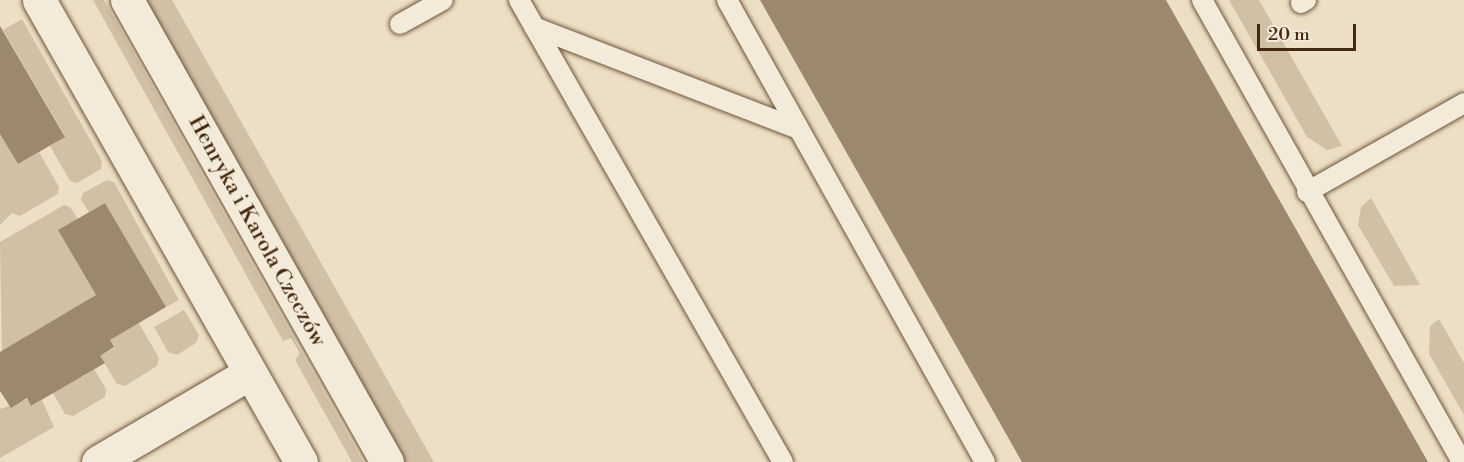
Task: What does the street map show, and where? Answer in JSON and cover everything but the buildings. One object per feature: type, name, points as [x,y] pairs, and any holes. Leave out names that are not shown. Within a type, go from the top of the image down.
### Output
[{"type":"street","points":[[39,0],[301,462]]},
{"type":"street","name":"Henryka i Karola Czeczów","points":[[127,0],[387,462]]},
{"type":"street","points":[[98,462],[250,373]]},
{"type":"lane","points":[[400,24],[442,0]]},
{"type":"lane","points":[[519,0],[783,462]]},
{"type":"lane","points":[[727,0],[985,462]]},
{"type":"lane","points":[[1202,0],[1307,192],[1462,462]]},
{"type":"lane","points":[[534,27],[799,129]]},
{"type":"lane","points":[[1307,192],[1464,103]]},
{"type":"shaded area","points":[[93,0],[104,0],[363,462],[352,462],[295,360],[300,353],[291,338],[283,341]]},
{"type":"shaded area","points":[[146,0],[172,0],[434,462],[405,462]]},
{"type":"shaded area","points":[[1229,0],[1259,0],[1342,146],[1327,150],[1307,137]]},
{"type":"shaded area","points":[[22,19],[102,161],[101,169],[77,183],[70,181],[50,146],[65,136],[3,30]]},
{"type":"shaded area","points":[[0,134],[18,164],[39,152],[59,187],[58,194],[20,216],[12,213],[0,225]]},
{"type":"shaded area","points":[[107,180],[114,182],[179,300],[166,307],[105,203],[89,212],[81,200],[83,193]]},
{"type":"shaded area","points":[[1371,198],[1420,285],[1394,286],[1358,225],[1361,207]]},
{"type":"shaded area","points":[[64,205],[70,207],[78,219],[58,230],[96,295],[2,354],[0,242]]},
{"type":"shaded area","points":[[184,310],[199,335],[196,343],[177,355],[168,352],[154,327]]},
{"type":"shaded area","points":[[1439,319],[1464,363],[1464,415],[1429,354],[1430,326]]},
{"type":"shaded area","points":[[137,320],[159,358],[157,366],[125,386],[117,384],[100,356],[114,348],[108,337]]},
{"type":"shaded area","points":[[78,369],[82,377],[94,369],[106,389],[105,397],[73,416],[65,414],[53,393]]},
{"type":"shaded area","points":[[27,399],[32,406],[42,400],[54,427],[0,458],[0,409]]}]
